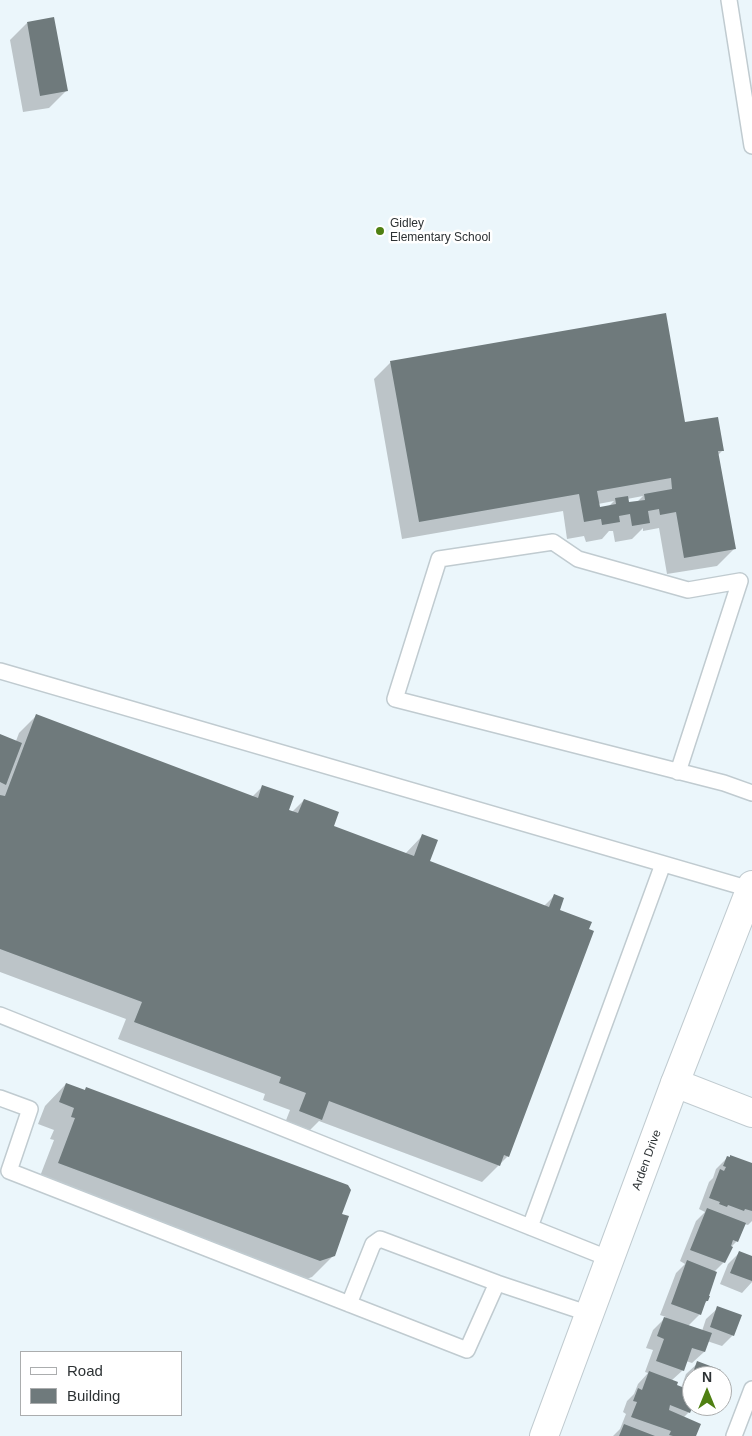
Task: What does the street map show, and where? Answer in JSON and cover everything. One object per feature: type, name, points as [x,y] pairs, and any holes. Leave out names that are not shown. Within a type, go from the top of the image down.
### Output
[{"type":"street","name":"Arden Drive","points":[[544,1436],[675,1083],[751,887]]},
{"type":"street","points":[[675,1083],[752,1113]]},
{"type":"lane","points":[[729,0],[752,146]]},
{"type":"lane","points":[[678,772],[740,580],[688,590],[578,559],[553,542],[439,559],[396,699],[678,772],[724,783],[752,793]]},
{"type":"lane","points":[[0,672],[663,864],[751,887]]},
{"type":"lane","points":[[530,1227],[663,864]]},
{"type":"lane","points":[[0,1015],[610,1259]]},
{"type":"lane","points":[[0,1098],[30,1109],[9,1171],[467,1350],[497,1283]]},
{"type":"lane","points":[[350,1304],[373,1244],[380,1239],[497,1283],[590,1314]]},
{"type":"lane","points":[[734,1436],[752,1389]]},
{"type":"building","points":[[54,17],[68,91],[40,96],[27,22]]},
{"type":"building","points":[[666,313],[685,422],[718,417],[724,451],[718,451],[736,549],[684,558],[676,512],[660,515],[659,509],[648,511],[650,523],[632,526],[630,514],[619,516],[620,522],[602,525],[601,519],[584,522],[579,494],[419,522],[390,361]],"holes":[[[671,478],[672,489],[644,494],[645,500],[629,502],[628,496],[615,498],[616,504],[600,507],[597,491]]]},
{"type":"building","points":[[36,714],[258,798],[262,785],[294,796],[289,810],[298,813],[304,799],[339,812],[334,826],[414,856],[422,834],[438,840],[430,861],[549,907],[554,894],[564,898],[560,910],[592,922],[589,929],[594,931],[509,1157],[504,1155],[500,1166],[329,1101],[322,1120],[299,1111],[306,1093],[279,1083],[281,1077],[134,1022],[142,1002],[0,949],[0,795],[5,796]]},
{"type":"building","points":[[0,734],[22,743],[6,785],[0,782]]},
{"type":"building","points":[[66,1083],[85,1090],[86,1087],[348,1185],[351,1190],[342,1214],[349,1216],[335,1256],[320,1261],[58,1163],[75,1118],[71,1117],[74,1108],[59,1102]]},
{"type":"building","points":[[730,1155],[752,1163],[752,1211],[745,1209],[744,1211],[728,1205],[727,1207],[709,1198],[720,1169],[724,1171],[726,1167],[723,1166],[727,1156],[730,1157]]},
{"type":"building","points":[[707,1208],[746,1223],[738,1242],[733,1240],[731,1246],[733,1247],[725,1263],[690,1250]]},
{"type":"building","points":[[739,1251],[752,1256],[752,1281],[730,1273]]},
{"type":"building","points":[[687,1260],[717,1272],[710,1296],[701,1315],[671,1304]]},
{"type":"building","points":[[717,1306],[742,1315],[734,1336],[710,1327]]},
{"type":"building","points":[[664,1317],[712,1333],[705,1352],[692,1348],[686,1366],[682,1366],[682,1370],[656,1361],[664,1339],[657,1336]]},
{"type":"building","points":[[697,1361],[710,1366],[695,1366]]},
{"type":"building","points":[[649,1371],[678,1382],[677,1385],[682,1387],[682,1410],[670,1405],[669,1410],[701,1424],[696,1436],[669,1435],[671,1431],[631,1417],[637,1402],[633,1401],[638,1388],[642,1390]]},
{"type":"building","points":[[624,1424],[655,1436],[619,1436]]},
{"type":"place","name":"Gidley Elementary School","points":[[380,231]]}]
